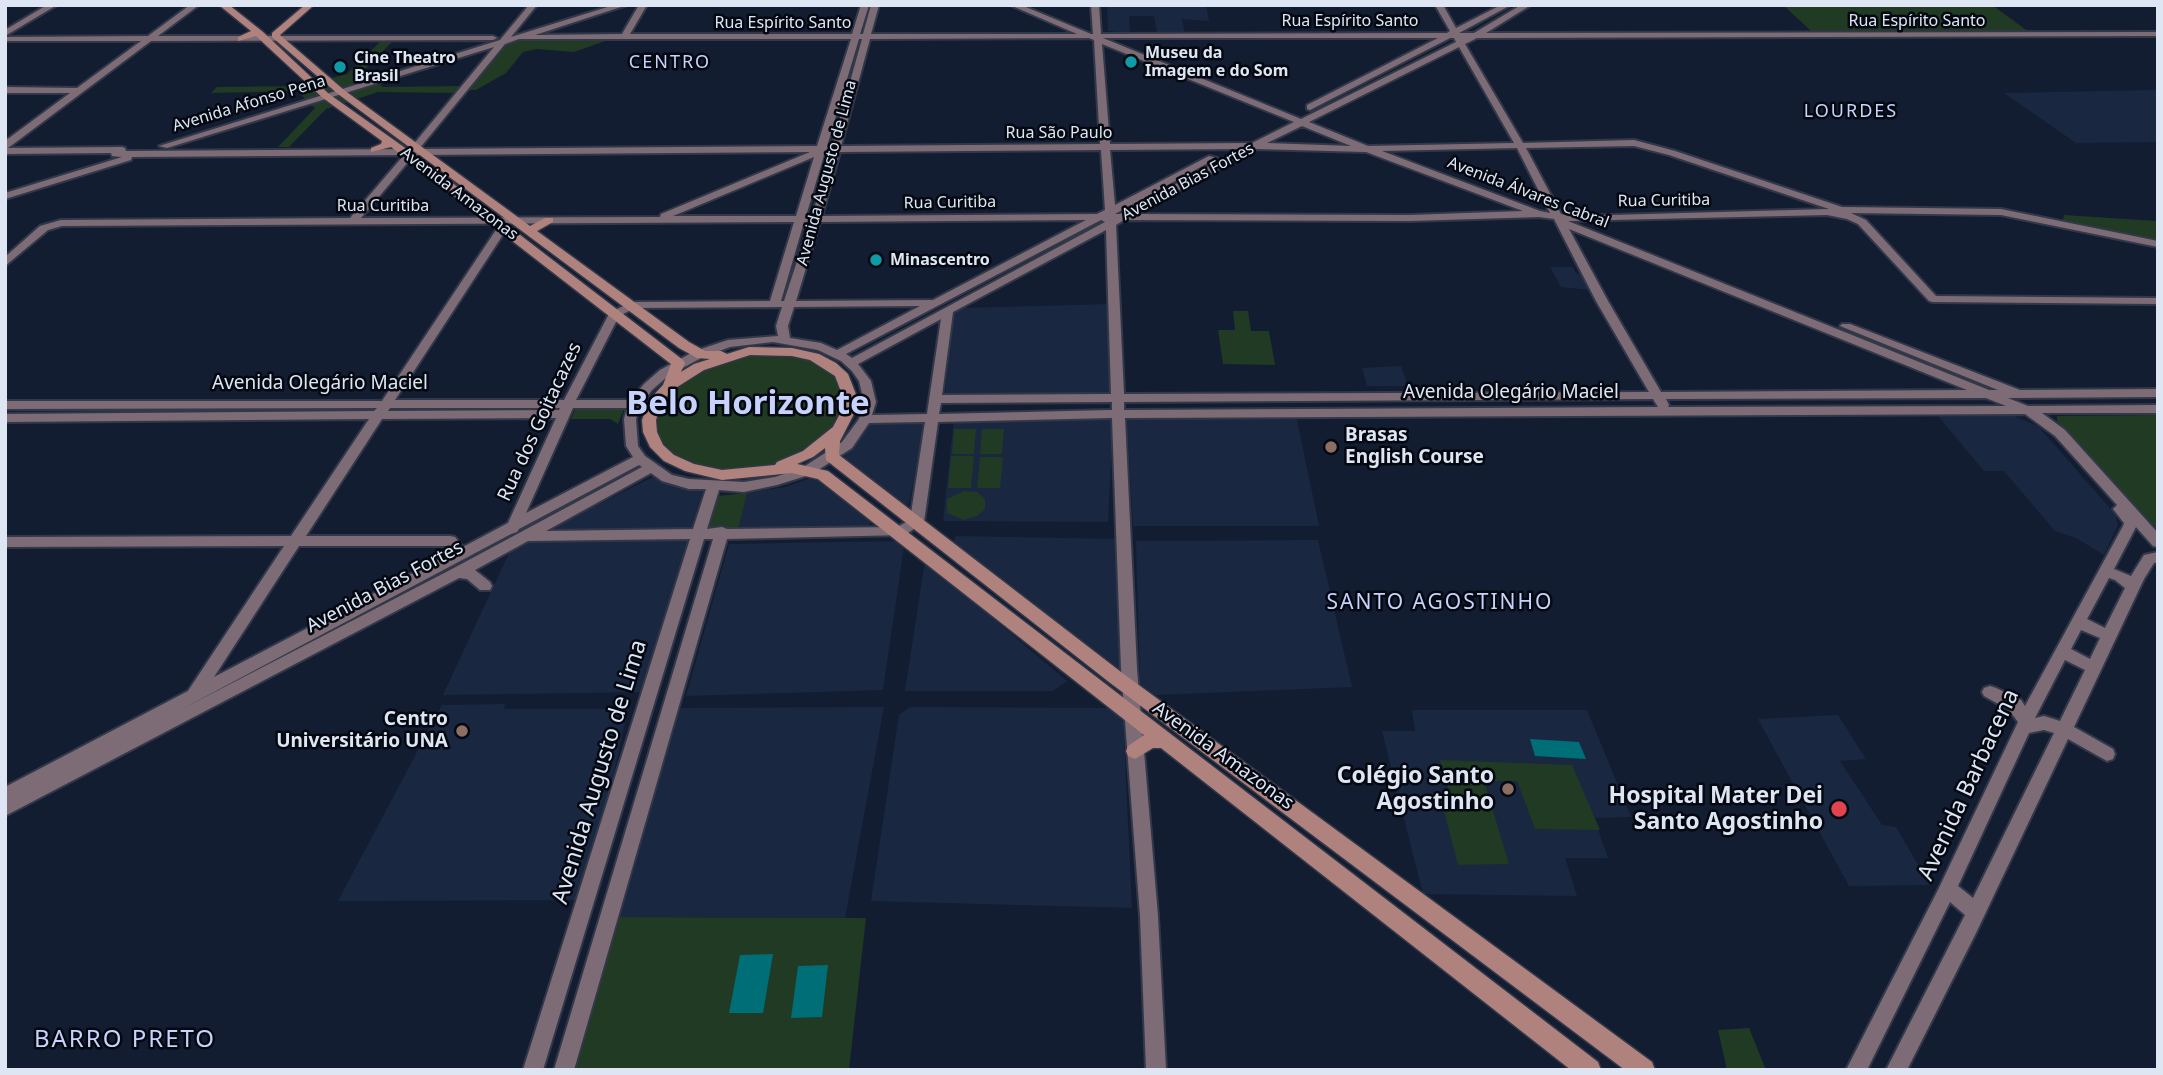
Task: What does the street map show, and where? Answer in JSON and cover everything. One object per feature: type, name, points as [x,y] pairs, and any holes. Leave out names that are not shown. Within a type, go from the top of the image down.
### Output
[{"type":"main road","name":"Avenida Amazonas","points":[[223,5],[265,39],[323,94],[388,140],[414,153],[433,158],[699,354]]},
{"type":"main road","points":[[280,39],[276,33],[310,5]]},
{"type":"main road","points":[[241,40],[257,32]]},
{"type":"main road","name":"Avenida Amazonas","points":[[280,39],[499,224],[678,363]]},
{"type":"main road","points":[[375,150],[386,146],[388,140]]},
{"type":"main road","points":[[530,230],[549,220]]},
{"type":"main road","points":[[699,354],[769,350],[793,352],[814,356],[831,366],[841,374],[850,397],[850,408],[833,441],[831,457]]},
{"type":"main road","points":[[733,354],[699,367],[669,386],[657,399],[649,420],[653,440],[664,454],[679,464],[706,473],[730,475],[765,471],[808,454],[841,426]]},
{"type":"main road","points":[[669,386],[678,363]]},
{"type":"main road","name":"Avenida Amazonas","points":[[831,457],[1130,688],[1644,1070]]},
{"type":"main road","name":"Avenida Amazonas","points":[[765,471],[792,468],[823,475],[900,532],[1132,716],[1394,915],[1590,1070]]},
{"type":"main road","points":[[1135,751],[1149,741],[1164,740]]},
{"type":"street","points":[[5,37],[52,5]]},
{"type":"street","points":[[5,149],[195,5]]},
{"type":"street","points":[[515,35],[519,23],[533,5]]},
{"type":"street","name":"Avenida Afonso Pena","points":[[338,89],[502,43],[531,26],[601,5]]},
{"type":"street","points":[[542,34],[623,5]]},
{"type":"street","points":[[624,37],[643,5]]},
{"type":"street","name":"Avenida Augusto de Lima","points":[[775,302],[866,5]]},
{"type":"street","name":"Avenida Augusto de Lima","points":[[784,340],[782,326],[816,220],[875,5]]},
{"type":"street","name":"Avenida Álvares Cabral","points":[[1014,5],[1087,36],[1098,38]]},
{"type":"street","name":"Avenida Álvares Cabral","points":[[1032,5],[1098,38],[1389,148],[1538,209]]},
{"type":"street","points":[[1094,5],[1106,149],[1130,688],[1149,916],[1156,1070]]},
{"type":"street","points":[[1438,5],[1521,147],[1602,301],[1668,412]]},
{"type":"street","name":"Avenida Bias Fortes","points":[[851,363],[1234,147],[1302,116],[1457,37],[1507,5]]},
{"type":"street","name":"Avenida Bias Fortes","points":[[1457,37],[1481,34],[1527,5]]},
{"type":"street","points":[[519,23],[531,26]]},
{"type":"street","name":"Rua Espírito Santo","points":[[1481,34],[2158,34]]},
{"type":"street","name":"Avenida Afonso Pena","points":[[5,196],[165,146],[179,146],[338,89],[493,38],[515,35]]},
{"type":"street","name":"Rua Espírito Santo","points":[[515,35],[1087,36]]},
{"type":"street","name":"Avenida Bias Fortes","points":[[1122,217],[1271,138],[1302,116],[1443,36]]},
{"type":"street","points":[[5,37],[241,40],[493,38]]},
{"type":"street","name":"Rua Espírito Santo","points":[[1098,38],[1457,37]]},
{"type":"street","points":[[414,153],[502,43]]},
{"type":"street","points":[[5,90],[79,91]]},
{"type":"street","name":"Avenida Afonso Pena","points":[[5,187],[93,156],[128,150],[323,94]]},
{"type":"street","name":"Avenida Álvares Cabral","points":[[1302,116],[1367,149],[1557,216],[2030,411]]},
{"type":"street","points":[[1271,138],[1273,144],[1279,146]]},
{"type":"street","name":"Rua São Paulo","points":[[115,153],[146,152],[179,146],[414,153],[457,150],[1106,149],[1254,146],[1367,149],[1634,144],[1661,149],[1829,210]]},
{"type":"street","points":[[5,149],[93,156],[165,146]]},
{"type":"street","name":"Rua São Paulo","points":[[433,158],[457,150]]},
{"type":"street","points":[[684,215],[822,150]]},
{"type":"street","name":"Rua São Paulo","points":[[352,222],[414,153]]},
{"type":"street","name":"Rua Curitiba","points":[[5,263],[44,229],[61,223],[499,224],[517,220],[654,220],[684,215],[802,220],[1410,218],[1538,209]]},
{"type":"street","name":"Rua Curitiba","points":[[1557,216],[1575,219],[1829,210],[1853,215],[2001,212],[2158,244]]},
{"type":"street","points":[[1853,215],[1933,299],[2158,301]]},
{"type":"street","name":"Avenida Bias Fortes","points":[[838,354],[1108,217]]},
{"type":"street","name":"Avenida Álvares Cabral","points":[[1575,219],[2021,395]]},
{"type":"street","points":[[194,695],[499,224]]},
{"type":"street","points":[[513,526],[525,536],[900,532],[917,522],[948,310],[937,303],[775,302],[633,305],[614,314]]},
{"type":"street","name":"Rua dos Goitacazes","points":[[503,548],[566,408],[614,314]]},
{"type":"street","points":[[784,340],[821,347],[838,354],[851,363],[865,381],[870,402],[865,419],[847,444],[807,471],[760,485],[713,488],[667,478],[645,463],[632,446],[629,432],[635,404],[648,387],[678,363],[699,354],[743,341],[784,340]]},
{"type":"street","points":[[1942,375],[1954,385],[1949,396]]},
{"type":"street","name":"Avenida Olegário Maciel","points":[[865,419],[1118,406],[2158,394]]},
{"type":"street","name":"Avenida Olegário Maciel","points":[[935,399],[1118,406],[1668,412],[2158,409]]},
{"type":"street","name":"Avenida Olegário Maciel","points":[[5,418],[566,408],[635,404]]},
{"type":"street","name":"Avenida Olegário Maciel","points":[[5,405],[381,410]]},
{"type":"street","points":[[2030,411],[2060,432],[2158,542]]},
{"type":"street","name":"Avenida Barbacena","points":[[1856,1070],[2025,724],[2131,522],[2062,444],[2060,432]]},
{"type":"street","name":"Avenida Bias Fortes","points":[[137,732],[457,565],[513,526],[645,463]]},
{"type":"street","name":"Avenida Bias Fortes","points":[[137,732],[194,695],[457,565],[503,548],[645,463]]},
{"type":"street","name":"Avenida Augusto de Lima","points":[[533,1070],[713,488]]},
{"type":"street","points":[[564,1070],[722,532]]},
{"type":"street","points":[[5,542],[450,541],[456,547],[457,565],[485,586]]},
{"type":"street","points":[[1896,1070],[1976,912],[2135,582],[2149,559],[2158,557]]},
{"type":"street","points":[[2106,569],[2135,582]]},
{"type":"street","points":[[2078,620],[2092,630],[2109,635]]},
{"type":"street","points":[[2062,652],[2093,667]]},
{"type":"street","points":[[1990,692],[2015,705],[2025,724],[2044,723],[2064,729],[2107,754]]},
{"type":"street","points":[[5,794],[137,732]]},
{"type":"street","points":[[5,809],[137,732]]},
{"type":"street","points":[[1947,888],[1976,912]]},
{"type":"shaded area","points":[[1206,5],[1209,21],[1182,19],[1185,33],[1157,33],[1154,16],[1129,16],[1130,33],[1108,31],[1107,7]]},
{"type":"shaded area","points":[[1783,5],[1992,5],[2029,32],[1811,31]]},
{"type":"shaded area","points":[[516,38],[611,39],[574,52],[537,49],[523,52],[506,73],[476,90],[463,90],[502,43]]},
{"type":"shaded area","points":[[383,39],[395,39],[361,73],[383,87],[463,86],[457,93],[378,92],[326,109],[289,147],[278,147],[315,108],[297,91],[211,93],[217,87],[302,86],[347,74]]},
{"type":"shaded area","points":[[2158,90],[2158,142],[2076,143],[2004,93]]},
{"type":"shaded area","points":[[2064,215],[2157,221],[2158,240],[2073,226],[2063,220]]},
{"type":"shaded area","points":[[1550,267],[1573,267],[1576,274],[1582,274],[1591,290],[1561,287]]},
{"type":"shaded area","points":[[1112,304],[1115,394],[945,395],[952,315],[961,308]]},
{"type":"shaded area","points":[[1233,311],[1248,311],[1251,331],[1269,331],[1275,365],[1223,364],[1218,330],[1235,330]]},
{"type":"shaded area","points":[[752,354],[794,356],[812,361],[832,373],[845,398],[835,427],[812,447],[783,462],[759,468],[724,470],[701,467],[682,460],[668,450],[659,438],[655,425],[665,397],[694,373]]},
{"type":"shaded area","points":[[1401,366],[1408,386],[1367,386],[1362,368]]},
{"type":"shaded area","points":[[624,409],[618,424],[610,419],[571,419],[575,410]]},
{"type":"shaded area","points":[[1296,415],[1319,526],[1133,526],[1127,417]]},
{"type":"shaded area","points":[[2158,415],[2158,531],[2057,421],[2057,416]]},
{"type":"shaded area","points":[[1113,416],[1108,522],[943,521],[954,418]]},
{"type":"shaded area","points":[[1938,416],[2014,416],[2038,426],[2115,514],[2118,525],[2104,555],[2076,538],[2055,531],[2004,471],[1984,471]]},
{"type":"shaded area","points":[[926,420],[909,503],[904,506],[842,460],[871,424]]},
{"type":"shaded area","points":[[954,429],[976,429],[974,454],[952,454]]},
{"type":"shaded area","points":[[982,429],[1004,429],[1002,454],[980,454]]},
{"type":"shaded area","points":[[951,456],[974,456],[971,488],[948,488]]},
{"type":"shaded area","points":[[980,457],[1003,457],[1000,488],[977,488]]},
{"type":"shaded area","points":[[653,477],[703,490],[691,529],[557,532],[553,527]]},
{"type":"shaded area","points":[[813,477],[872,522],[864,528],[738,531],[747,493],[786,487]]},
{"type":"shaded area","points":[[964,491],[977,492],[985,499],[985,509],[977,516],[964,520],[947,513],[947,499]]},
{"type":"shaded area","points":[[747,493],[738,531],[707,531],[717,496]]},
{"type":"shaded area","points":[[956,536],[1118,539],[1120,669],[952,544]]},
{"type":"shaded area","points":[[694,537],[646,692],[443,695],[511,549],[528,542]]},
{"type":"shaded area","points":[[1318,540],[1352,687],[1155,695],[1140,685],[1136,541]]},
{"type":"shaded area","points":[[898,541],[904,546],[883,690],[686,696],[729,544]]},
{"type":"shaded area","points":[[925,561],[1067,681],[1053,691],[905,691]]},
{"type":"shaded area","points":[[505,704],[504,709],[628,709],[586,900],[338,901],[442,705]]},
{"type":"shaded area","points":[[884,707],[845,918],[618,917],[680,708]]},
{"type":"shaded area","points":[[910,707],[1110,708],[1123,717],[1132,908],[871,901],[899,715]]},
{"type":"shaded area","name":"Colégio Santo Agostinho","points":[[1412,710],[1587,710],[1631,817],[1594,818],[1608,858],[1565,858],[1577,896],[1423,894],[1382,731],[1415,731]]},
{"type":"shaded area","name":"Hospital Mater Dei Santo Agostinho","points":[[1838,715],[1866,759],[1840,761],[1882,825],[1896,827],[1930,885],[1849,886],[1758,719]]},
{"type":"shaded area","points":[[1530,739],[1579,742],[1586,759],[1535,756]]},
{"type":"shaded area","points":[[1440,760],[1572,765],[1600,830],[1535,829],[1517,781],[1484,781],[1509,864],[1458,865],[1444,811],[1454,810]]},
{"type":"shaded area","points":[[609,917],[866,918],[849,1070],[564,1070]]},
{"type":"shaded area","points":[[773,954],[763,1013],[729,1013],[740,955]]},
{"type":"shaded area","points":[[828,965],[822,1017],[791,1018],[798,966]]},
{"type":"shaded area","points":[[1749,1028],[1766,1070],[1727,1070],[1718,1030]]},
{"type":"place","name":"Museu da Imagem e do Som","points":[[1131,62]]},
{"type":"place","name":"Cine Theatro Brasil","points":[[340,67]]},
{"type":"place","name":"Minascentro","points":[[876,260]]},
{"type":"place","name":"Brasas English Course","points":[[1331,447]]},
{"type":"place","name":"Centro Universitário UNA","points":[[462,731]]},
{"type":"place","name":"Colégio Santo Agostinho","points":[[1508,789]]},
{"type":"place","name":"Hospital Mater Dei Santo Agostinho","points":[[1839,809]]},
{"type":"district","name":"CENTRO","points":[[670,63]]},
{"type":"district","name":"LOURDES","points":[[1851,112]]},
{"type":"district","name":"Belo Horizonte","points":[[748,405]]},
{"type":"district","name":"SANTO AGOSTINHO","points":[[1440,603]]},
{"type":"district","name":"BARRO PRETO","points":[[125,1040]]}]
